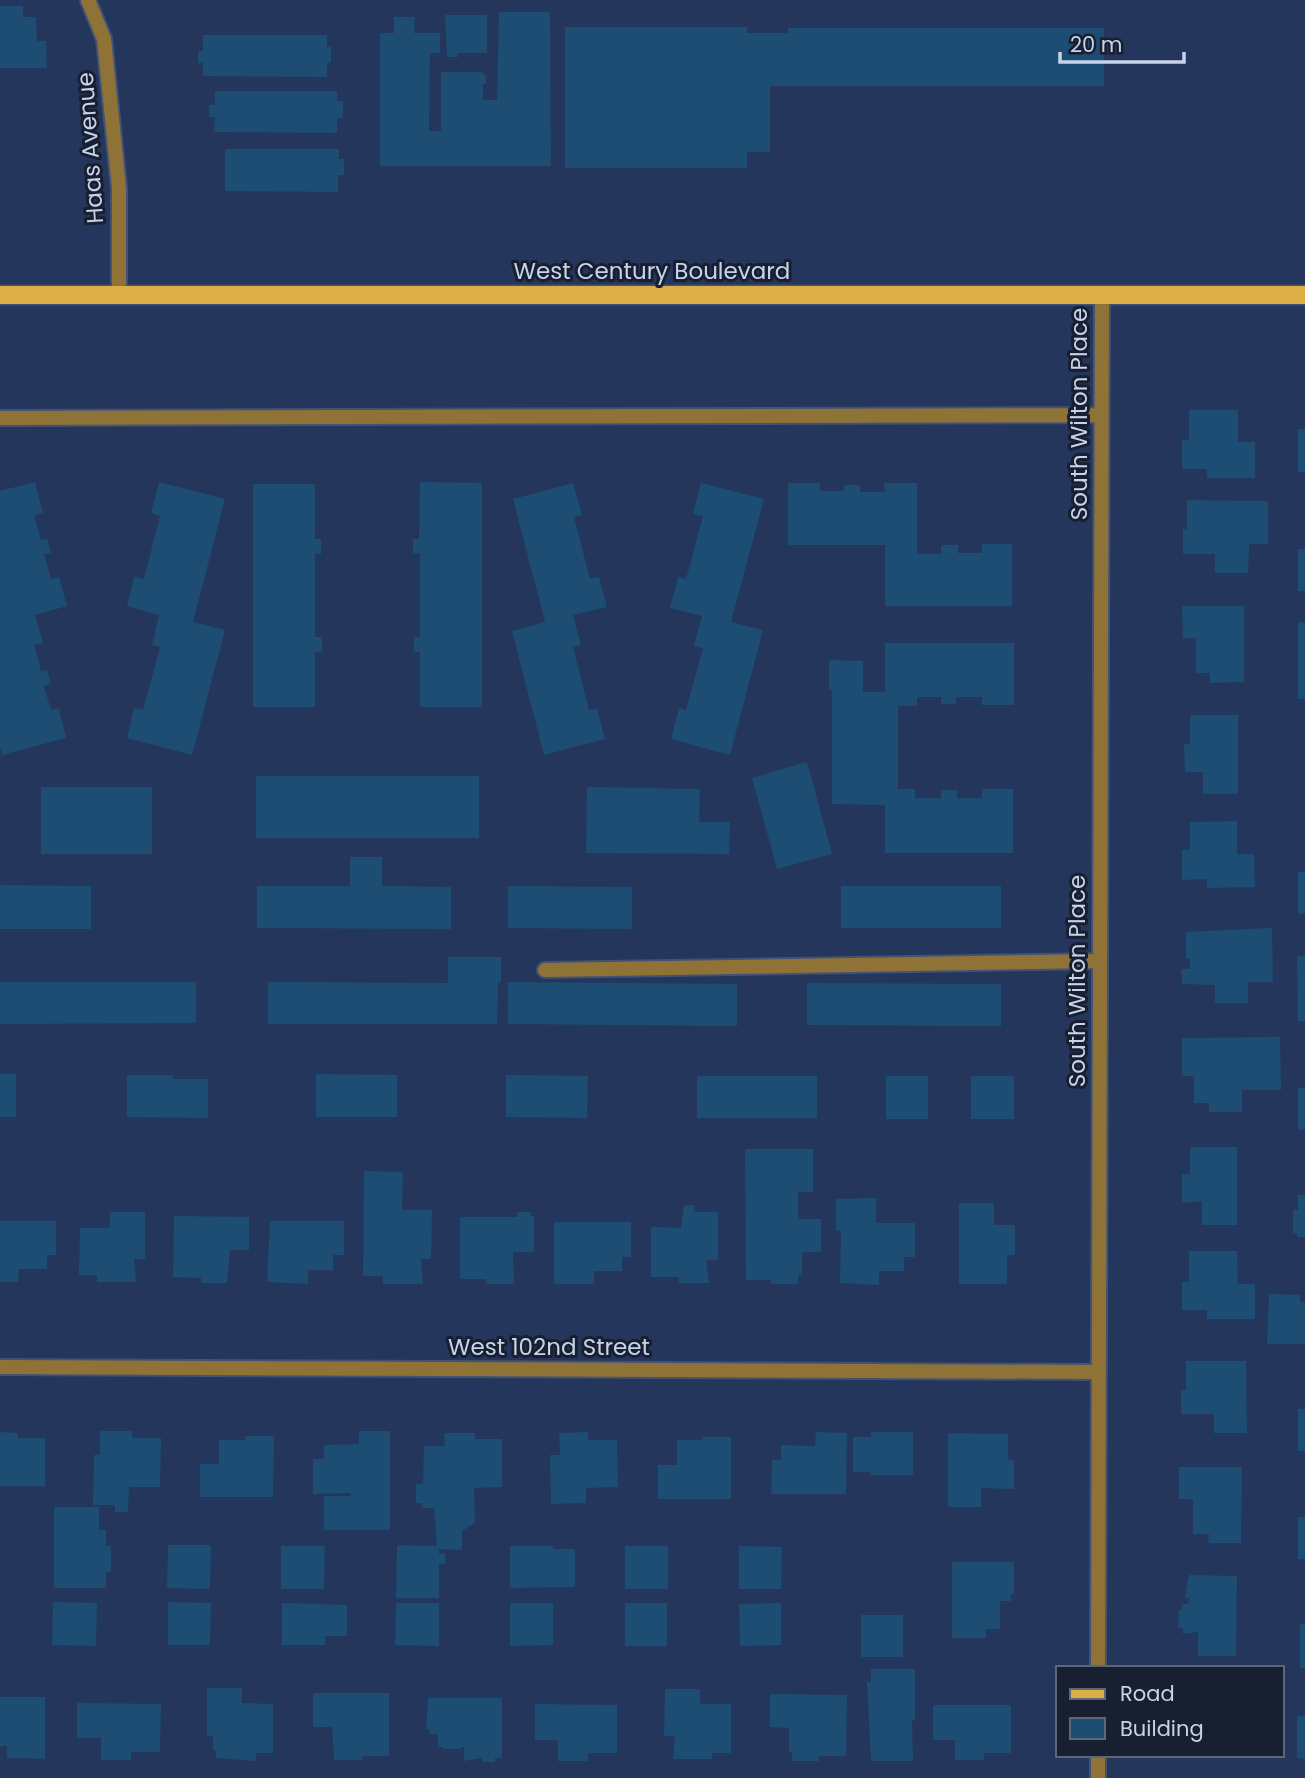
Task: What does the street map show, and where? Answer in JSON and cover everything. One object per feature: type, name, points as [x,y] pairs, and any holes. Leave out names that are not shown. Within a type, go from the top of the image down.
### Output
[{"type":"main road","name":"West Century Boulevard","points":[[0,295],[1305,295]]},
{"type":"street","name":"Haas Avenue","points":[[88,0],[104,40],[119,188],[119,295]]},
{"type":"street","name":"South Wilton Place","points":[[1098,1666],[1102,295]]},
{"type":"street","points":[[0,418],[1101,415]]},
{"type":"street","points":[[545,970],[1100,961]]},
{"type":"street","name":"West 102nd Street","points":[[0,1367],[1098,1372]]},
{"type":"street","points":[[1098,1757],[1098,1778]]},
{"type":"building","points":[[0,6],[23,6],[23,17],[36,17],[37,41],[46,41],[47,68],[0,68]]},
{"type":"building","points":[[499,12],[550,12],[551,166],[380,166],[380,33],[394,33],[394,17],[415,17],[414,33],[440,33],[440,53],[430,53],[429,131],[441,131],[441,72],[483,72],[483,75],[486,75],[486,84],[483,84],[483,100],[497,100]]},
{"type":"building","points":[[445,15],[487,15],[487,53],[458,53],[458,57],[447,57]]},
{"type":"building","points":[[565,27],[747,27],[747,33],[788,33],[788,28],[1104,28],[1104,86],[770,86],[770,152],[747,152],[747,168],[565,168]]},
{"type":"building","points":[[203,35],[327,35],[327,47],[331,47],[331,63],[327,63],[327,77],[203,76],[203,63],[198,63],[198,51],[203,51]]},
{"type":"building","points":[[215,91],[337,91],[337,101],[343,101],[343,118],[337,118],[337,133],[214,132],[215,117],[209,117],[209,105],[215,105]]},
{"type":"building","points":[[225,149],[339,149],[339,159],[344,159],[344,175],[338,175],[338,192],[225,191]]},
{"type":"building","points":[[1189,410],[1238,410],[1238,442],[1255,442],[1255,478],[1207,478],[1207,469],[1182,469],[1182,440],[1189,440]]},
{"type":"building","points":[[1298,429],[1305,429],[1305,472],[1298,472]]},
{"type":"building","points":[[35,482],[43,513],[34,515],[41,540],[47,539],[51,553],[44,554],[51,579],[59,577],[67,606],[35,615],[43,643],[34,645],[41,671],[47,670],[51,684],[44,686],[51,710],[59,708],[66,738],[2,755],[0,491]]},
{"type":"building","points":[[159,482],[225,499],[193,622],[225,630],[192,755],[127,738],[134,708],[143,710],[160,647],[152,645],[159,615],[127,606],[134,577],[144,579],[160,516],[151,513]]},
{"type":"building","points":[[420,482],[482,483],[482,707],[420,707],[420,652],[414,652],[414,637],[420,637],[420,553],[413,553],[413,539],[419,539]]},
{"type":"building","points":[[573,483],[582,515],[574,517],[590,579],[599,577],[607,607],[573,615],[581,645],[573,647],[589,710],[597,709],[605,739],[544,755],[512,631],[545,622],[513,499]]},
{"type":"building","points":[[701,483],[764,499],[731,622],[763,630],[730,755],[671,739],[679,708],[686,710],[703,648],[694,646],[702,616],[670,608],[678,577],[686,579],[703,516],[693,514]]},
{"type":"building","points":[[788,483],[820,483],[820,491],[844,491],[844,485],[860,485],[860,492],[885,492],[884,483],[917,483],[917,554],[941,554],[941,545],[958,545],[958,553],[982,553],[982,544],[1012,544],[1012,606],[885,606],[885,545],[788,545]]},
{"type":"building","points":[[253,484],[315,484],[315,539],[321,539],[321,554],[315,554],[315,637],[322,637],[322,652],[315,652],[315,707],[253,707]]},
{"type":"building","points":[[1187,500],[1268,501],[1268,544],[1249,544],[1248,573],[1215,573],[1215,554],[1183,554],[1183,529],[1187,529]]},
{"type":"building","points":[[1298,549],[1305,549],[1305,591],[1298,591]]},
{"type":"building","points":[[1182,606],[1244,606],[1244,682],[1210,683],[1210,673],[1196,673],[1196,638],[1183,638]]},
{"type":"building","points":[[1298,622],[1305,622],[1305,699],[1298,699]]},
{"type":"building","points":[[885,643],[1014,643],[1014,705],[982,705],[982,697],[956,697],[956,704],[941,704],[941,697],[917,697],[917,706],[898,706],[898,789],[915,789],[915,798],[941,798],[941,790],[957,790],[957,798],[982,798],[982,789],[1013,789],[1013,853],[885,853],[885,805],[832,804],[832,690],[829,690],[829,660],[863,661],[863,692],[885,692]]},
{"type":"building","points":[[1190,715],[1238,715],[1238,794],[1203,794],[1203,772],[1185,772],[1184,744],[1190,744]]},
{"type":"building","points":[[807,762],[832,854],[777,869],[752,778]]},
{"type":"building","points":[[256,776],[479,776],[479,838],[256,838]]},
{"type":"building","points":[[41,787],[152,787],[152,854],[41,854]]},
{"type":"building","points":[[587,787],[700,789],[699,822],[730,822],[729,854],[586,853]]},
{"type":"building","points":[[1237,821],[1237,854],[1254,854],[1255,887],[1207,888],[1207,879],[1182,880],[1182,850],[1190,850],[1190,822]]},
{"type":"building","points":[[350,857],[382,857],[382,886],[451,887],[451,929],[257,928],[257,886],[350,886]]},
{"type":"building","points":[[1298,872],[1305,872],[1305,914],[1298,914]]},
{"type":"building","points":[[0,885],[91,886],[91,929],[0,929]]},
{"type":"building","points":[[508,886],[632,887],[632,929],[508,928]]},
{"type":"building","points":[[841,886],[1001,886],[1001,928],[841,928]]},
{"type":"building","points":[[1272,928],[1273,982],[1248,982],[1248,1003],[1215,1003],[1215,985],[1182,984],[1181,969],[1190,969],[1190,959],[1186,959],[1186,932]]},
{"type":"building","points":[[1297,956],[1305,956],[1305,1021],[1298,1021]]},
{"type":"building","points":[[448,957],[501,957],[497,1024],[268,1024],[268,982],[448,983]]},
{"type":"building","points":[[0,982],[196,982],[196,1023],[0,1024]]},
{"type":"building","points":[[508,982],[737,984],[737,1026],[508,1024]]},
{"type":"building","points":[[807,983],[1001,984],[1001,1026],[807,1025]]},
{"type":"building","points":[[1280,1037],[1281,1090],[1242,1090],[1242,1112],[1209,1112],[1209,1103],[1194,1103],[1194,1076],[1182,1076],[1182,1038]]},
{"type":"building","points":[[0,1074],[16,1074],[16,1117],[0,1117]]},
{"type":"building","points":[[316,1074],[397,1075],[397,1117],[316,1117]]},
{"type":"building","points":[[127,1075],[173,1075],[173,1079],[208,1079],[208,1118],[127,1117]]},
{"type":"building","points":[[506,1075],[588,1076],[587,1118],[506,1117]]},
{"type":"building","points":[[697,1076],[817,1076],[817,1118],[697,1118]]},
{"type":"building","points":[[886,1076],[928,1076],[928,1119],[886,1119]]},
{"type":"building","points":[[971,1076],[1014,1076],[1014,1119],[971,1119]]},
{"type":"building","points":[[1305,1087],[1305,1130],[1298,1130],[1298,1088]]},
{"type":"building","points":[[1190,1147],[1237,1147],[1237,1225],[1202,1225],[1202,1201],[1182,1203],[1182,1174],[1190,1174]]},
{"type":"building","points":[[745,1149],[813,1149],[813,1192],[798,1192],[798,1219],[821,1219],[821,1252],[802,1252],[802,1275],[798,1275],[798,1284],[746,1280]]},
{"type":"building","points":[[364,1171],[403,1172],[402,1210],[432,1210],[431,1259],[421,1259],[423,1284],[383,1284],[383,1276],[363,1276]]},
{"type":"building","points":[[1298,1195],[1305,1195],[1305,1237],[1297,1237],[1297,1233],[1293,1233],[1293,1210],[1298,1210]]},
{"type":"building","points":[[876,1198],[876,1223],[915,1223],[915,1257],[904,1257],[904,1271],[879,1271],[879,1285],[840,1283],[841,1231],[836,1231],[836,1199]]},
{"type":"building","points":[[959,1203],[994,1203],[994,1225],[1015,1225],[1015,1255],[1007,1255],[1007,1284],[959,1284]]},
{"type":"building","points":[[684,1205],[694,1205],[694,1212],[718,1212],[718,1260],[706,1260],[709,1283],[679,1283],[679,1277],[651,1277],[651,1227],[681,1228]]},
{"type":"building","points":[[110,1212],[145,1212],[145,1259],[134,1259],[136,1282],[97,1282],[97,1275],[79,1275],[80,1228],[110,1228]]},
{"type":"building","points":[[517,1212],[531,1212],[531,1216],[534,1216],[534,1252],[513,1252],[514,1284],[486,1284],[486,1279],[460,1279],[460,1217],[517,1217]]},
{"type":"building","points":[[174,1216],[249,1217],[249,1250],[230,1250],[227,1283],[201,1283],[201,1278],[173,1277]]},
{"type":"building","points":[[0,1221],[56,1221],[56,1255],[47,1255],[47,1269],[19,1269],[18,1282],[0,1282]]},
{"type":"building","points":[[270,1221],[344,1221],[344,1255],[333,1255],[333,1270],[308,1270],[308,1284],[267,1282]]},
{"type":"building","points":[[554,1222],[631,1222],[631,1257],[622,1257],[622,1271],[594,1271],[594,1284],[554,1284]]},
{"type":"building","points":[[1189,1251],[1237,1251],[1238,1284],[1255,1284],[1255,1319],[1207,1319],[1207,1310],[1182,1310],[1182,1282],[1189,1282]]},
{"type":"building","points":[[1269,1294],[1300,1295],[1300,1302],[1305,1302],[1305,1344],[1267,1344]]},
{"type":"building","points":[[1186,1361],[1246,1361],[1247,1433],[1214,1433],[1214,1414],[1181,1414],[1181,1390],[1186,1390]]},
{"type":"building","points":[[1298,1409],[1305,1409],[1305,1451],[1298,1451]]},
{"type":"building","points":[[100,1431],[132,1431],[132,1438],[161,1438],[160,1487],[129,1487],[128,1512],[115,1512],[115,1505],[93,1505],[94,1455],[100,1455]]},
{"type":"building","points":[[359,1431],[390,1431],[390,1530],[324,1530],[324,1496],[351,1496],[351,1493],[313,1494],[313,1459],[324,1459],[324,1445],[359,1444]]},
{"type":"building","points":[[0,1432],[18,1433],[18,1438],[45,1438],[45,1486],[0,1486]]},
{"type":"building","points":[[588,1432],[588,1440],[617,1440],[618,1487],[586,1488],[586,1503],[551,1504],[550,1455],[560,1455],[559,1433]]},
{"type":"building","points":[[816,1432],[847,1433],[846,1494],[771,1494],[772,1460],[781,1460],[781,1445],[815,1446]]},
{"type":"building","points":[[871,1432],[913,1432],[913,1475],[870,1475],[870,1472],[853,1472],[853,1437],[871,1437]]},
{"type":"building","points":[[444,1433],[475,1433],[475,1439],[502,1439],[502,1487],[474,1488],[475,1523],[462,1531],[462,1550],[439,1549],[439,1554],[445,1554],[445,1564],[439,1564],[439,1598],[396,1598],[397,1545],[437,1546],[434,1508],[422,1508],[422,1503],[416,1503],[416,1484],[423,1484],[424,1446],[445,1446]]},
{"type":"building","points":[[948,1433],[1008,1434],[1008,1460],[1014,1460],[1014,1489],[981,1488],[981,1507],[948,1507]]},
{"type":"building","points":[[245,1436],[274,1436],[273,1497],[200,1497],[200,1464],[219,1464],[219,1440],[245,1440]]},
{"type":"building","points":[[702,1437],[731,1437],[731,1499],[658,1499],[658,1465],[677,1465],[677,1440],[702,1440]]},
{"type":"building","points":[[1179,1467],[1242,1467],[1241,1543],[1208,1543],[1209,1534],[1193,1534],[1193,1499],[1179,1499]]},
{"type":"building","points":[[54,1507],[99,1507],[99,1530],[106,1530],[106,1546],[111,1546],[111,1572],[106,1572],[106,1588],[54,1588]]},
{"type":"building","points":[[1298,1517],[1305,1517],[1305,1559],[1298,1559]]},
{"type":"building","points":[[168,1545],[211,1545],[210,1589],[167,1588]]},
{"type":"building","points":[[281,1546],[325,1546],[324,1589],[281,1589]]},
{"type":"building","points":[[510,1546],[575,1549],[575,1587],[510,1588]]},
{"type":"building","points":[[625,1546],[668,1546],[668,1589],[625,1589]]},
{"type":"building","points":[[739,1546],[782,1547],[781,1589],[739,1589]]},
{"type":"building","points":[[952,1562],[1014,1562],[1014,1594],[1011,1594],[1011,1601],[1000,1601],[1000,1629],[986,1629],[986,1638],[952,1638]]},
{"type":"building","points":[[1189,1575],[1237,1576],[1236,1656],[1198,1656],[1198,1632],[1183,1634],[1183,1628],[1178,1628],[1179,1610],[1182,1610],[1182,1604],[1188,1604],[1189,1598],[1185,1598]]},
{"type":"building","points":[[53,1602],[97,1603],[96,1646],[52,1645]]},
{"type":"building","points":[[168,1602],[211,1603],[210,1645],[168,1645]]},
{"type":"building","points":[[282,1603],[347,1605],[347,1636],[325,1636],[325,1645],[282,1645]]},
{"type":"building","points":[[396,1603],[439,1603],[439,1646],[395,1645]]},
{"type":"building","points":[[510,1603],[553,1603],[553,1645],[510,1646]]},
{"type":"building","points":[[625,1603],[667,1603],[667,1646],[625,1646]]},
{"type":"building","points":[[781,1603],[781,1645],[740,1646],[739,1604]]},
{"type":"building","points":[[861,1615],[903,1615],[903,1657],[861,1657]]},
{"type":"building","points":[[1300,1624],[1305,1624],[1305,1668],[1300,1668]]},
{"type":"building","points":[[871,1669],[915,1669],[913,1761],[871,1761],[867,1682],[871,1682]]},
{"type":"building","points":[[207,1688],[242,1688],[242,1703],[273,1704],[273,1753],[256,1753],[256,1761],[216,1758],[213,1736],[207,1736]]},
{"type":"building","points":[[665,1689],[700,1689],[700,1704],[731,1704],[731,1753],[712,1753],[712,1759],[673,1759],[675,1736],[664,1736]]},
{"type":"building","points":[[313,1693],[389,1693],[389,1756],[334,1760],[332,1727],[313,1727]]},
{"type":"building","points":[[770,1694],[847,1695],[846,1756],[819,1756],[819,1761],[792,1761],[792,1752],[789,1752],[789,1728],[770,1727]]},
{"type":"building","points":[[0,1697],[45,1697],[45,1759],[7,1758],[7,1746],[0,1746]]},
{"type":"building","points":[[428,1698],[502,1698],[502,1758],[495,1758],[495,1762],[482,1762],[482,1758],[464,1761],[464,1747],[438,1747],[438,1734],[429,1734],[429,1729],[426,1729]]},
{"type":"building","points":[[77,1703],[161,1704],[160,1752],[131,1752],[131,1760],[101,1760],[101,1738],[77,1738]]},
{"type":"building","points":[[535,1704],[617,1705],[617,1753],[588,1753],[588,1761],[558,1761],[558,1740],[535,1740]]},
{"type":"building","points":[[933,1705],[1011,1705],[1011,1753],[984,1753],[984,1760],[955,1760],[955,1740],[933,1740]]},
{"type":"building","points":[[1297,1716],[1305,1716],[1305,1759],[1297,1758]]}]
